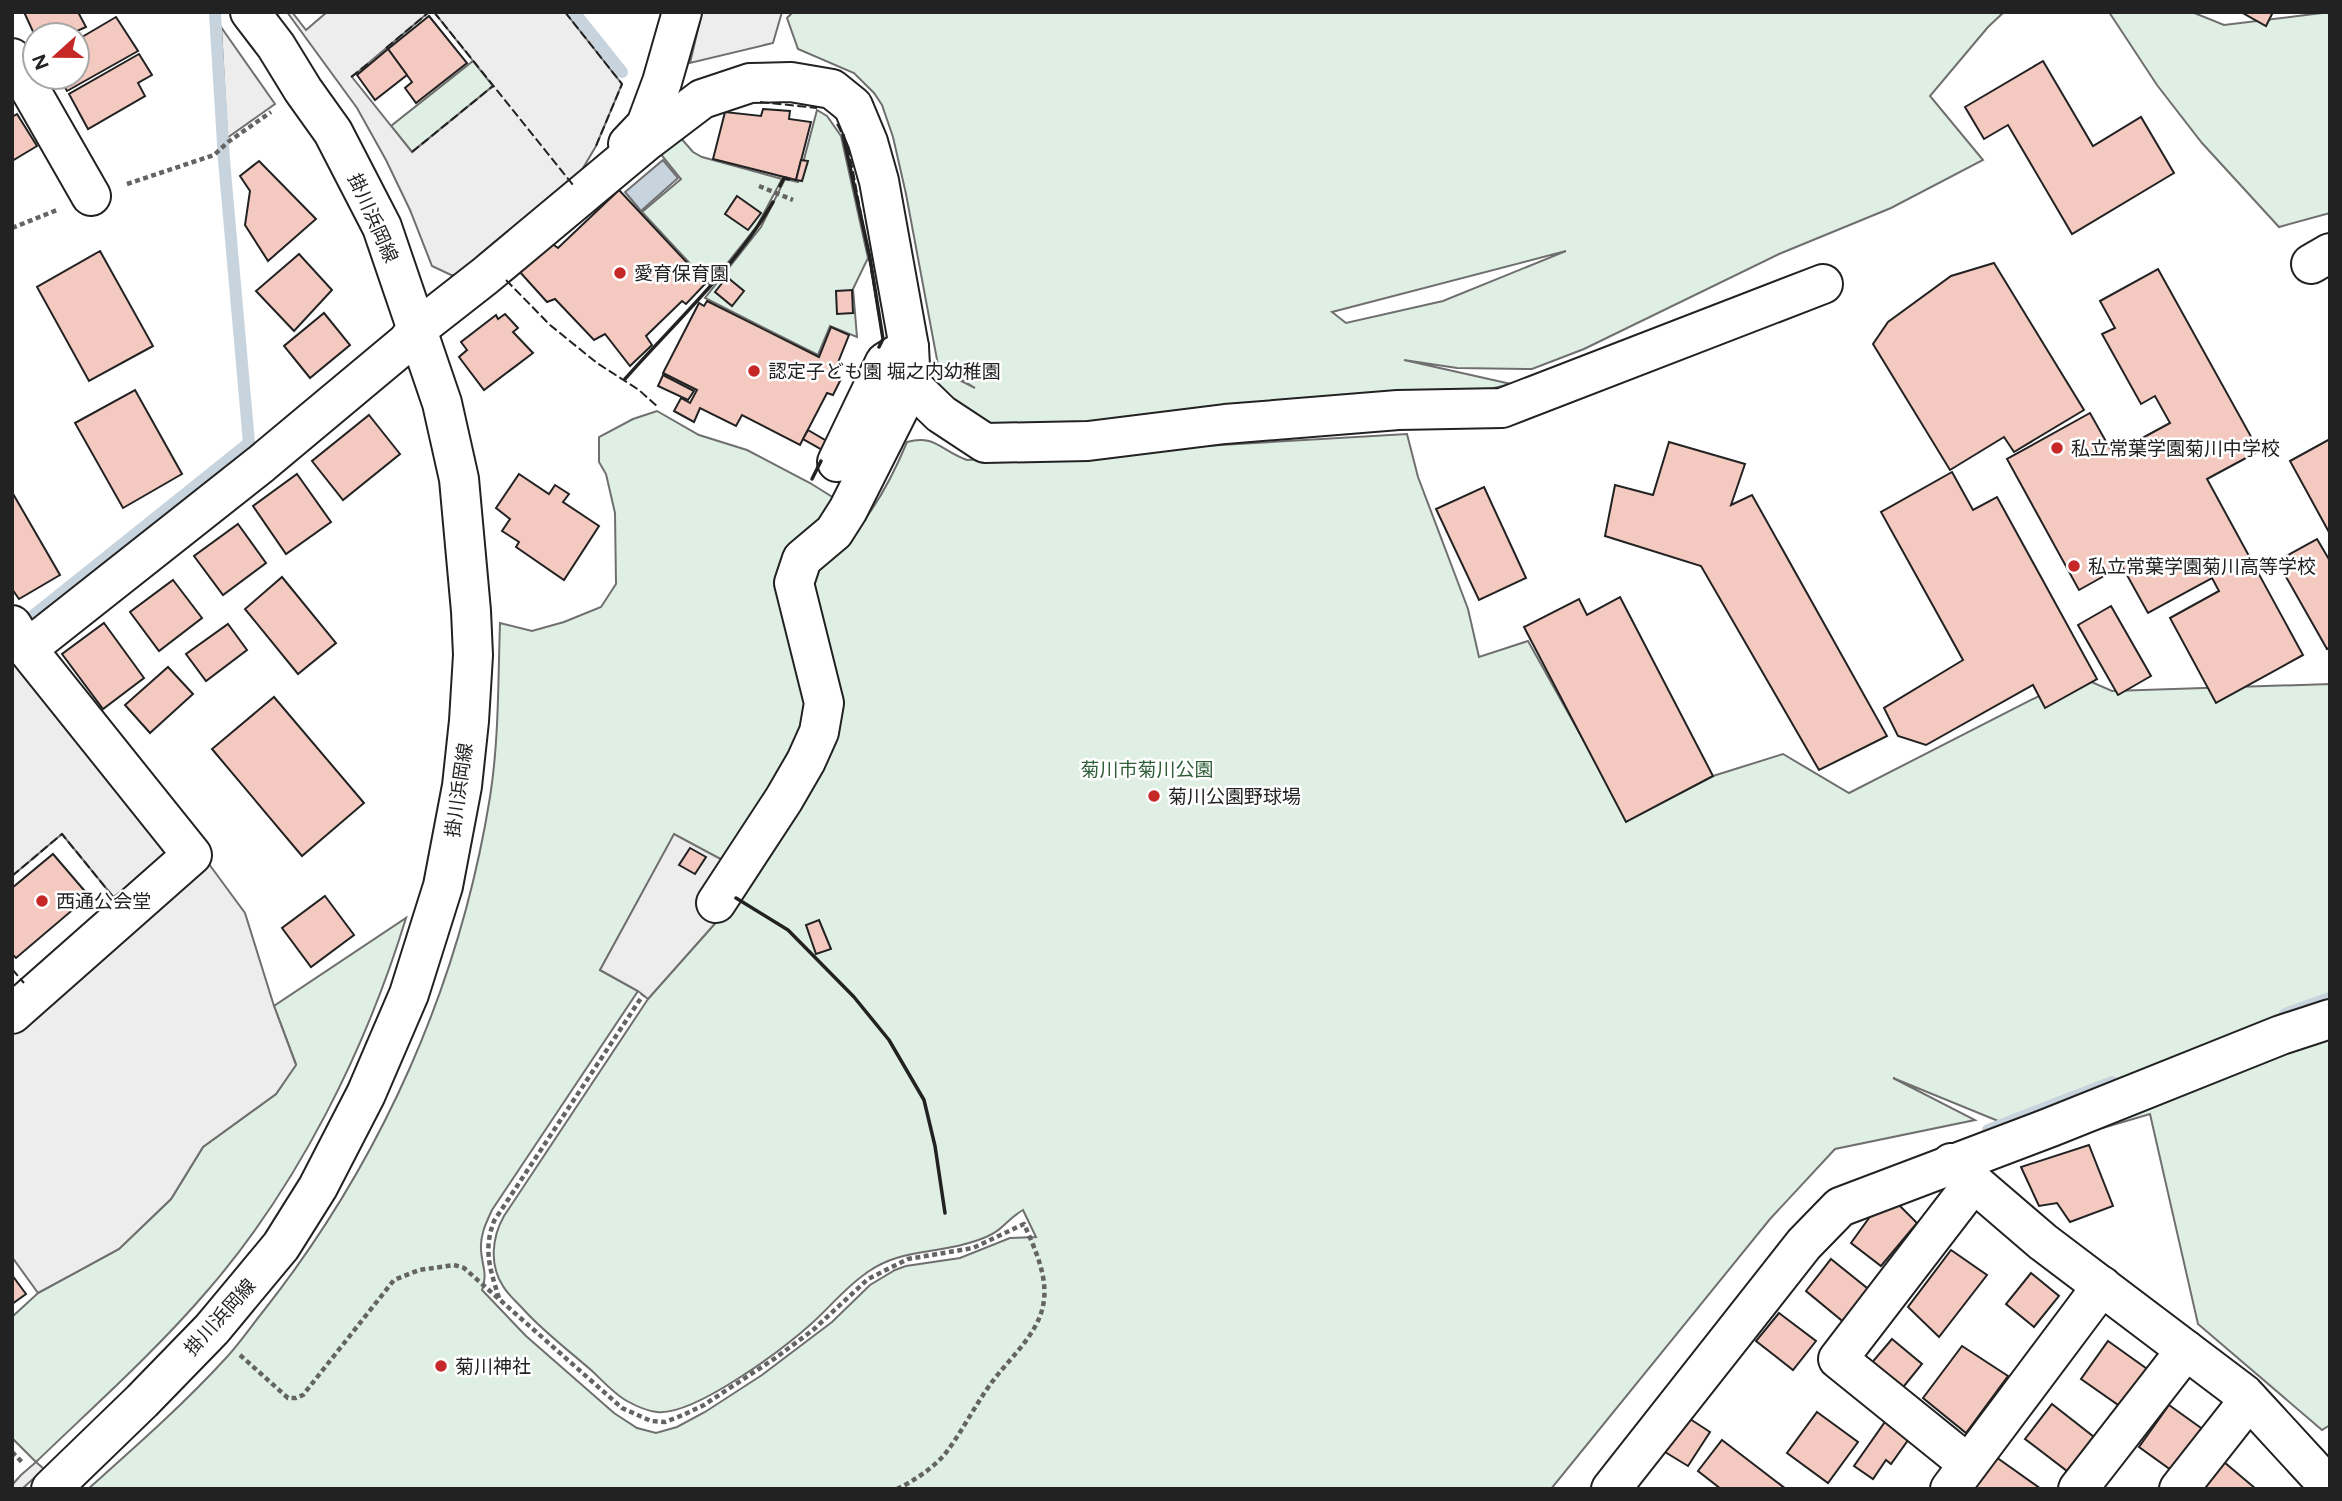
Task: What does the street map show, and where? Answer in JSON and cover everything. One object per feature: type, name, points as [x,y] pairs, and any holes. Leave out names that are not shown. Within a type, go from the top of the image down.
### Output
[{"type":"street","name":"掛川浜岡線","points":[[45,1481],[142,1401],[212,1329],[281,1246],[318,1187],[366,1094],[409,994],[443,886],[460,799],[469,721],[471,611],[458,479],[442,404],[382,227],[333,132],[250,12]]},
{"type":"street","points":[[594,184],[646,125],[663,82],[682,12]]},
{"type":"street","points":[[12,58],[91,196]]},
{"type":"street","points":[[12,1014],[192,856],[19,637],[261,464],[407,342],[416,330],[702,99],[750,83],[791,82],[832,89],[853,106],[879,181],[909,347],[911,385],[848,510],[834,532],[802,559],[797,571],[794,583],[824,703],[818,732],[806,761],[784,799],[716,903]]},
{"type":"street","points":[[911,385],[941,414],[985,443],[1088,441],[1225,424],[1398,410],[1502,408],[1823,284]]},
{"type":"street","points":[[837,462],[885,362],[909,347]]},
{"type":"street","points":[[1611,1489],[1804,1244],[1840,1207],[1962,1173],[2051,1127],[2281,1035],[2330,1019]]},
{"type":"street","points":[[1962,1173],[2043,1242],[2249,1400],[2325,1481],[2327,1489]]},
{"type":"street","points":[[1962,1173],[1838,1359],[1959,1477],[2102,1286]]},
{"type":"street","points":[[2078,1489],[2186,1350]]},
{"type":"street","points":[[2179,1489],[2249,1400]]},
{"type":"path","points":[[214,155],[228,142],[303,90]]},
{"type":"path","points":[[760,186],[793,200]]},
{"type":"path","points":[[499,1299],[488,1253],[488,1237],[494,1221],[643,995]]},
{"type":"path","points":[[273,1385],[288,1398],[303,1395],[387,1286],[406,1273],[460,1266],[622,1408],[651,1421],[665,1422],[704,1405],[774,1359],[813,1330],[868,1279],[908,1259],[973,1248],[1024,1224],[1037,1252],[1043,1279],[1043,1308],[1028,1338],[993,1382],[944,1455],[923,1474],[897,1489]]},
{"type":"path","points":[[12,1452],[45,1481]]},
{"type":"green space","points":[[793,12],[2004,12],[1930,96],[1983,160],[1891,208],[1779,254],[1584,349],[1532,369],[1457,368],[1404,360],[1511,384],[1398,410],[1088,441],[941,414],[911,385],[938,369],[975,388],[938,365],[906,194],[893,137],[882,105],[854,73],[798,49],[787,18]],"holes":[[[1566,251],[1443,301],[1346,323],[1332,312]]]},
{"type":"green space","points":[[2109,12],[2192,12],[2224,25],[2330,12],[2330,213],[2279,227],[2202,143],[2157,85]]},
{"type":"green space","points":[[473,61],[493,86],[412,152],[391,126]]},
{"type":"green space","points":[[817,110],[827,116],[841,136],[868,258],[853,289],[857,337],[830,326],[818,355],[705,298],[761,227],[785,179],[798,182]]},
{"type":"green space","points":[[679,136],[693,152],[702,157],[782,179],[757,226],[710,285],[642,212],[681,179],[659,152]]},
{"type":"green space","name":"菊川市菊川公園","points":[[657,411],[699,435],[747,450],[810,483],[834,498],[839,505],[797,548],[807,694],[805,721],[730,864],[674,835],[600,970],[638,991],[492,1210],[482,1234],[481,1250],[485,1274],[482,1290],[526,1336],[614,1413],[637,1428],[656,1433],[677,1427],[705,1412],[762,1375],[832,1322],[870,1285],[895,1270],[960,1258],[1010,1238],[1036,1237],[1023,1210],[995,1232],[980,1239],[901,1257],[877,1266],[844,1292],[798,1335],[737,1379],[693,1404],[657,1412],[649,1411],[617,1395],[540,1326],[505,1289],[494,1260],[497,1233],[504,1216],[648,999],[727,910],[815,771],[810,578],[859,527],[886,486],[907,442],[925,440],[967,460],[1407,434],[1418,477],[1468,609],[1479,657],[1528,641],[1628,820],[1713,776],[1783,754],[1849,793],[2078,676],[2112,691],[2330,684],[2330,1425],[2322,1430],[2198,1324],[2150,1114],[2052,1143],[1893,1078],[1975,1120],[1835,1149],[1770,1219],[1551,1489],[88,1489],[176,1409],[236,1346],[307,1252],[380,1131],[436,1002],[459,935],[477,867],[495,754],[500,623],[532,631],[601,607],[616,584],[615,513],[606,474],[599,462],[599,437],[633,419]]},
{"type":"green space","points":[[406,918],[390,967],[350,1066],[300,1161],[271,1206],[241,1250],[188,1313],[36,1462],[12,1438],[12,1317],[38,1293],[119,1249],[171,1199],[203,1147],[276,1094],[296,1064],[274,1006]]},
{"type":"shaded area","points":[[287,12],[292,12],[306,30],[327,12],[429,12],[352,77],[412,152],[493,86],[434,12],[565,12],[622,84],[596,146],[573,185],[458,275],[451,275],[432,266],[410,210],[357,108]]},
{"type":"shaded area","points":[[702,12],[782,12],[773,43],[690,63]]},
{"type":"shaded area","points":[[221,27],[275,104],[227,138]]},
{"type":"shaded area","points":[[663,160],[678,178],[641,211],[625,192]]},
{"type":"shaded area","points":[[12,651],[167,853],[119,904],[62,834],[12,876]]},
{"type":"shaded area","points":[[674,834],[730,864],[727,910],[648,999],[600,970]]},
{"type":"shaded area","points":[[206,860],[245,913],[296,1065],[276,1094],[203,1147],[171,1199],[119,1249],[38,1293],[12,1257],[12,1023]]},
{"type":"shaded area","points":[[36,1462],[44,1469],[22,1489],[12,1489],[12,1485]]},
{"type":"building","points":[[24,12],[78,12],[83,21],[28,21]]},
{"type":"building","points":[[2241,12],[2273,12],[2266,26]]},
{"type":"building","points":[[429,16],[467,63],[416,103],[405,88],[412,82],[388,49]]},
{"type":"building","points":[[116,17],[138,51],[91,77],[91,32]]},
{"type":"building","points":[[388,49],[407,75],[375,100],[357,75]]},
{"type":"building","points":[[139,54],[152,75],[138,83],[145,96],[88,129],[69,94],[74,91],[91,91],[91,81]]},
{"type":"building","points":[[2043,61],[2093,146],[2141,117],[2174,173],[2072,234],[2008,125],[1984,139],[1965,107]]},
{"type":"building","points":[[763,109],[790,111],[789,119],[811,122],[796,180],[713,159],[725,112],[761,116]]},
{"type":"building","points":[[17,114],[37,146],[12,161],[12,117]]},
{"type":"building","points":[[801,160],[808,161],[802,181],[796,180]]},
{"type":"building","points":[[259,161],[316,219],[268,261],[245,225],[250,191],[240,176]]},
{"type":"building","points":[[619,190],[706,283],[686,304],[682,301],[646,336],[652,345],[630,366],[605,334],[594,340],[555,299],[547,302],[519,271],[550,242],[558,248]]},
{"type":"building","points":[[737,196],[761,213],[748,230],[725,214]]},
{"type":"building","points":[[100,251],[153,346],[89,381],[37,287]]},
{"type":"building","points":[[299,254],[332,290],[294,331],[256,291]]},
{"type":"building","points":[[1994,263],[2084,410],[2014,452],[2004,437],[1950,470],[1873,344],[1888,322],[1951,276]]},
{"type":"building","points":[[2158,269],[2259,451],[2207,479],[2303,655],[2216,703],[2170,618],[2219,591],[2212,578],[2148,613],[2122,566],[2079,590],[2007,459],[2090,413],[2113,454],[2170,423],[2155,396],[2141,404],[2102,334],[2115,328],[2100,301]]},
{"type":"building","points":[[727,277],[744,291],[732,306],[715,292]]},
{"type":"building","points":[[852,290],[853,313],[837,314],[836,291]]},
{"type":"building","points":[[707,301],[819,357],[831,327],[849,335],[835,370],[837,371],[834,376],[841,379],[833,395],[827,393],[800,445],[742,415],[736,426],[700,408],[694,422],[674,411],[681,398],[690,403],[697,390],[663,373],[699,303],[704,306]]},
{"type":"building","points":[[324,313],[350,345],[310,378],[284,346]]},
{"type":"building","points":[[505,314],[518,328],[513,332],[533,353],[484,390],[459,357],[467,350],[461,342],[496,315],[498,319]]},
{"type":"building","points":[[663,375],[694,391],[688,400],[658,386]]},
{"type":"building","points":[[135,390],[182,474],[123,508],[75,423]]},
{"type":"building","points":[[369,415],[400,454],[343,500],[312,461]]},
{"type":"building","points":[[808,430],[830,443],[826,452],[803,439]]},
{"type":"building","points":[[2330,439],[2330,534],[2290,461]]},
{"type":"building","points":[[1669,442],[1745,464],[1731,505],[1752,495],[1887,736],[1819,770],[1701,566],[1605,536],[1615,485],[1653,495]]},
{"type":"building","points":[[1952,472],[1973,510],[1997,497],[2097,679],[2045,708],[2033,685],[1926,745],[1898,736],[1884,708],[1963,660],[1881,512]]},
{"type":"building","points":[[297,474],[331,522],[286,554],[253,506]]},
{"type":"building","points":[[519,474],[549,494],[555,485],[569,494],[563,502],[599,526],[564,580],[516,547],[519,542],[502,531],[510,519],[496,508]]},
{"type":"building","points":[[1484,487],[1526,578],[1479,600],[1436,509]]},
{"type":"building","points":[[12,492],[60,575],[19,599],[12,589]]},
{"type":"building","points":[[238,524],[266,563],[223,595],[194,556]]},
{"type":"building","points":[[2317,539],[2330,561],[2330,647],[2327,649],[2277,561]]},
{"type":"building","points":[[282,577],[336,643],[298,674],[245,609]]},
{"type":"building","points":[[173,580],[202,618],[159,651],[130,612]]},
{"type":"building","points":[[1620,597],[1713,776],[1626,822],[1524,627],[1579,599],[1587,615]]},
{"type":"building","points":[[2111,606],[2151,676],[2118,695],[2078,625]]},
{"type":"building","points":[[104,623],[144,678],[103,709],[62,654]]},
{"type":"building","points":[[228,624],[247,650],[206,681],[186,654]]},
{"type":"building","points":[[168,667],[193,694],[150,733],[125,705]]},
{"type":"building","points":[[274,697],[364,803],[302,856],[212,749]]},
{"type":"building","points":[[690,848],[706,857],[695,874],[679,865]]},
{"type":"building","points":[[53,854],[89,896],[16,958],[12,954],[12,888]]},
{"type":"building","points":[[325,896],[354,935],[311,967],[282,928]]},
{"type":"building","points":[[819,920],[831,949],[816,954],[806,925]]},
{"type":"building","points":[[2089,1145],[2113,1206],[2070,1222],[2057,1203],[2039,1206],[2021,1167]]},
{"type":"building","points":[[1887,1193],[1917,1223],[1881,1266],[1851,1243]]},
{"type":"building","points":[[1951,1250],[1987,1275],[1939,1337],[1908,1307]]},
{"type":"building","points":[[1831,1259],[1872,1292],[1846,1324],[1806,1291]]},
{"type":"building","points":[[2031,1273],[2059,1296],[2034,1327],[2006,1304]]},
{"type":"building","points":[[12,1275],[26,1294],[12,1304]]},
{"type":"building","points":[[1779,1313],[1816,1341],[1793,1370],[1756,1341]]},
{"type":"building","points":[[1892,1339],[1922,1364],[1900,1391],[1869,1366]]},
{"type":"building","points":[[2108,1341],[2150,1371],[2124,1409],[2081,1379]]},
{"type":"building","points":[[1962,1346],[2008,1376],[1966,1433],[1923,1398]]},
{"type":"building","points":[[2052,1404],[2094,1437],[2067,1471],[2025,1439]]},
{"type":"building","points":[[2169,1405],[2208,1433],[2178,1475],[2139,1447]]},
{"type":"building","points":[[1817,1412],[1858,1442],[1828,1483],[1787,1453]]},
{"type":"building","points":[[1687,1417],[1710,1432],[1688,1466],[1665,1452]]},
{"type":"building","points":[[1887,1419],[1911,1436],[1891,1464],[1886,1460],[1873,1479],[1854,1466]]},
{"type":"building","points":[[1722,1440],[1786,1489],[1721,1489],[1698,1471]]},
{"type":"building","points":[[1996,1457],[2041,1489],[1974,1489]]},
{"type":"building","points":[[2224,1462],[2256,1489],[2202,1489]]},
{"type":"waterway","points":[[574,12],[622,72]]},
{"type":"waterway","points":[[19,627],[249,443],[224,160],[215,14]]},
{"type":"waterway","points":[[2285,1014],[2330,998]]},
{"type":"waterway","points":[[1988,1130],[2112,1082]]},
{"type":"fence","points":[[386,48],[429,12]]},
{"type":"fence","points":[[434,12],[573,185]]},
{"type":"fence","points":[[565,12],[622,84],[596,146]]},
{"type":"fence","points":[[351,77],[370,62]]},
{"type":"fence","points":[[412,152],[493,86]]},
{"type":"fence","points":[[760,102],[817,108]]},
{"type":"fence","points":[[837,124],[853,169],[883,339],[880,345]]},
{"type":"fence","points":[[506,280],[550,325],[658,407]]},
{"type":"fence","points":[[812,479],[821,460]]},
{"type":"fence","points":[[12,876],[62,834],[118,903]]},
{"type":"fence","points":[[12,969],[24,983]]},
{"type":"wall","points":[[843,135],[870,258],[883,339],[879,347]]},
{"type":"wall","points":[[780,186],[784,178],[789,179]]},
{"type":"wall","points":[[625,379],[741,250],[773,202]]},
{"type":"wall","points":[[812,479],[821,461]]},
{"type":"wall","points":[[736,898],[788,930],[854,997],[889,1040],[924,1100],[935,1146],[945,1213]]},
{"type":"place","name":"愛育保育園","points":[[620,273]]},
{"type":"place","name":"認定子ども園 堀之内幼稚園","points":[[754,371]]},
{"type":"place","name":"私立常葉学園菊川中学校","points":[[2057,448]]},
{"type":"place","name":"私立常葉学園菊川高等学校","points":[[2074,566]]},
{"type":"place","name":"菊川公園野球場","points":[[1154,796]]},
{"type":"place","name":"西通公会堂","points":[[42,901]]},
{"type":"place","name":"菊川神社","points":[[441,1366]]}]
